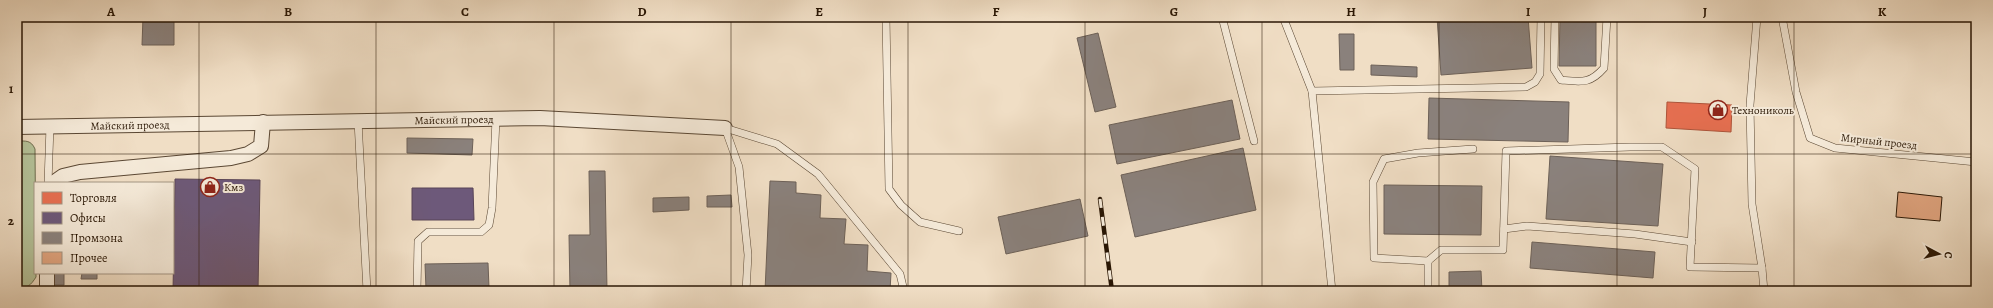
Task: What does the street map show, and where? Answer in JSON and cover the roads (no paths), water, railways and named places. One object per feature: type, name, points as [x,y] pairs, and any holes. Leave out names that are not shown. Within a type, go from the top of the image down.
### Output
[{"type":"street","name":"Майский проезд","points":[[17,127],[540,118],[726,128]]},
{"type":"street","points":[[54,182],[63,176],[80,172],[231,158],[248,154],[261,146],[263,122]]},
{"type":"street","points":[[47,274],[47,291]]},
{"type":"lane","points":[[886,17],[889,189],[901,205],[920,222],[959,230]]},
{"type":"lane","points":[[1222,17],[1254,141]]},
{"type":"lane","points":[[1283,17],[1312,91],[1332,291]]},
{"type":"lane","points":[[1312,91],[1526,87],[1535,82],[1540,74],[1541,17]]},
{"type":"lane","points":[[1555,17],[1554,69],[1561,80],[1578,82],[1595,79],[1604,68],[1606,17]]},
{"type":"lane","points":[[1757,17],[1750,105],[1752,196],[1764,291]]},
{"type":"lane","name":"Мирный проезд","points":[[1782,17],[1796,92],[1810,138],[1835,148],[1976,162]]},
{"type":"lane","points":[[417,291],[418,241],[423,235],[428,232],[480,232],[489,225],[492,208],[496,119]]},
{"type":"lane","points":[[358,121],[368,291]]},
{"type":"lane","points":[[48,182],[50,126]]},
{"type":"lane","points":[[726,128],[739,168],[748,255],[746,291]]},
{"type":"lane","points":[[726,128],[777,144],[818,174],[900,274],[904,291]]},
{"type":"lane","points":[[1473,149],[1418,153],[1384,159],[1374,182],[1374,258],[1428,260],[1441,250],[1503,250],[1506,151],[1630,146],[1662,147],[1696,170],[1690,267],[1762,268]]},
{"type":"lane","points":[[1504,229],[1527,226],[1635,234],[1692,242]]},
{"type":"lane","points":[[1428,260],[1428,291]]},
{"type":"railway","points":[[1100,199],[1112,291]]},
{"type":"place","name":"Технониколь","points":[[1718,110]]},
{"type":"place","name":"Кмз","points":[[210,187]]}]
